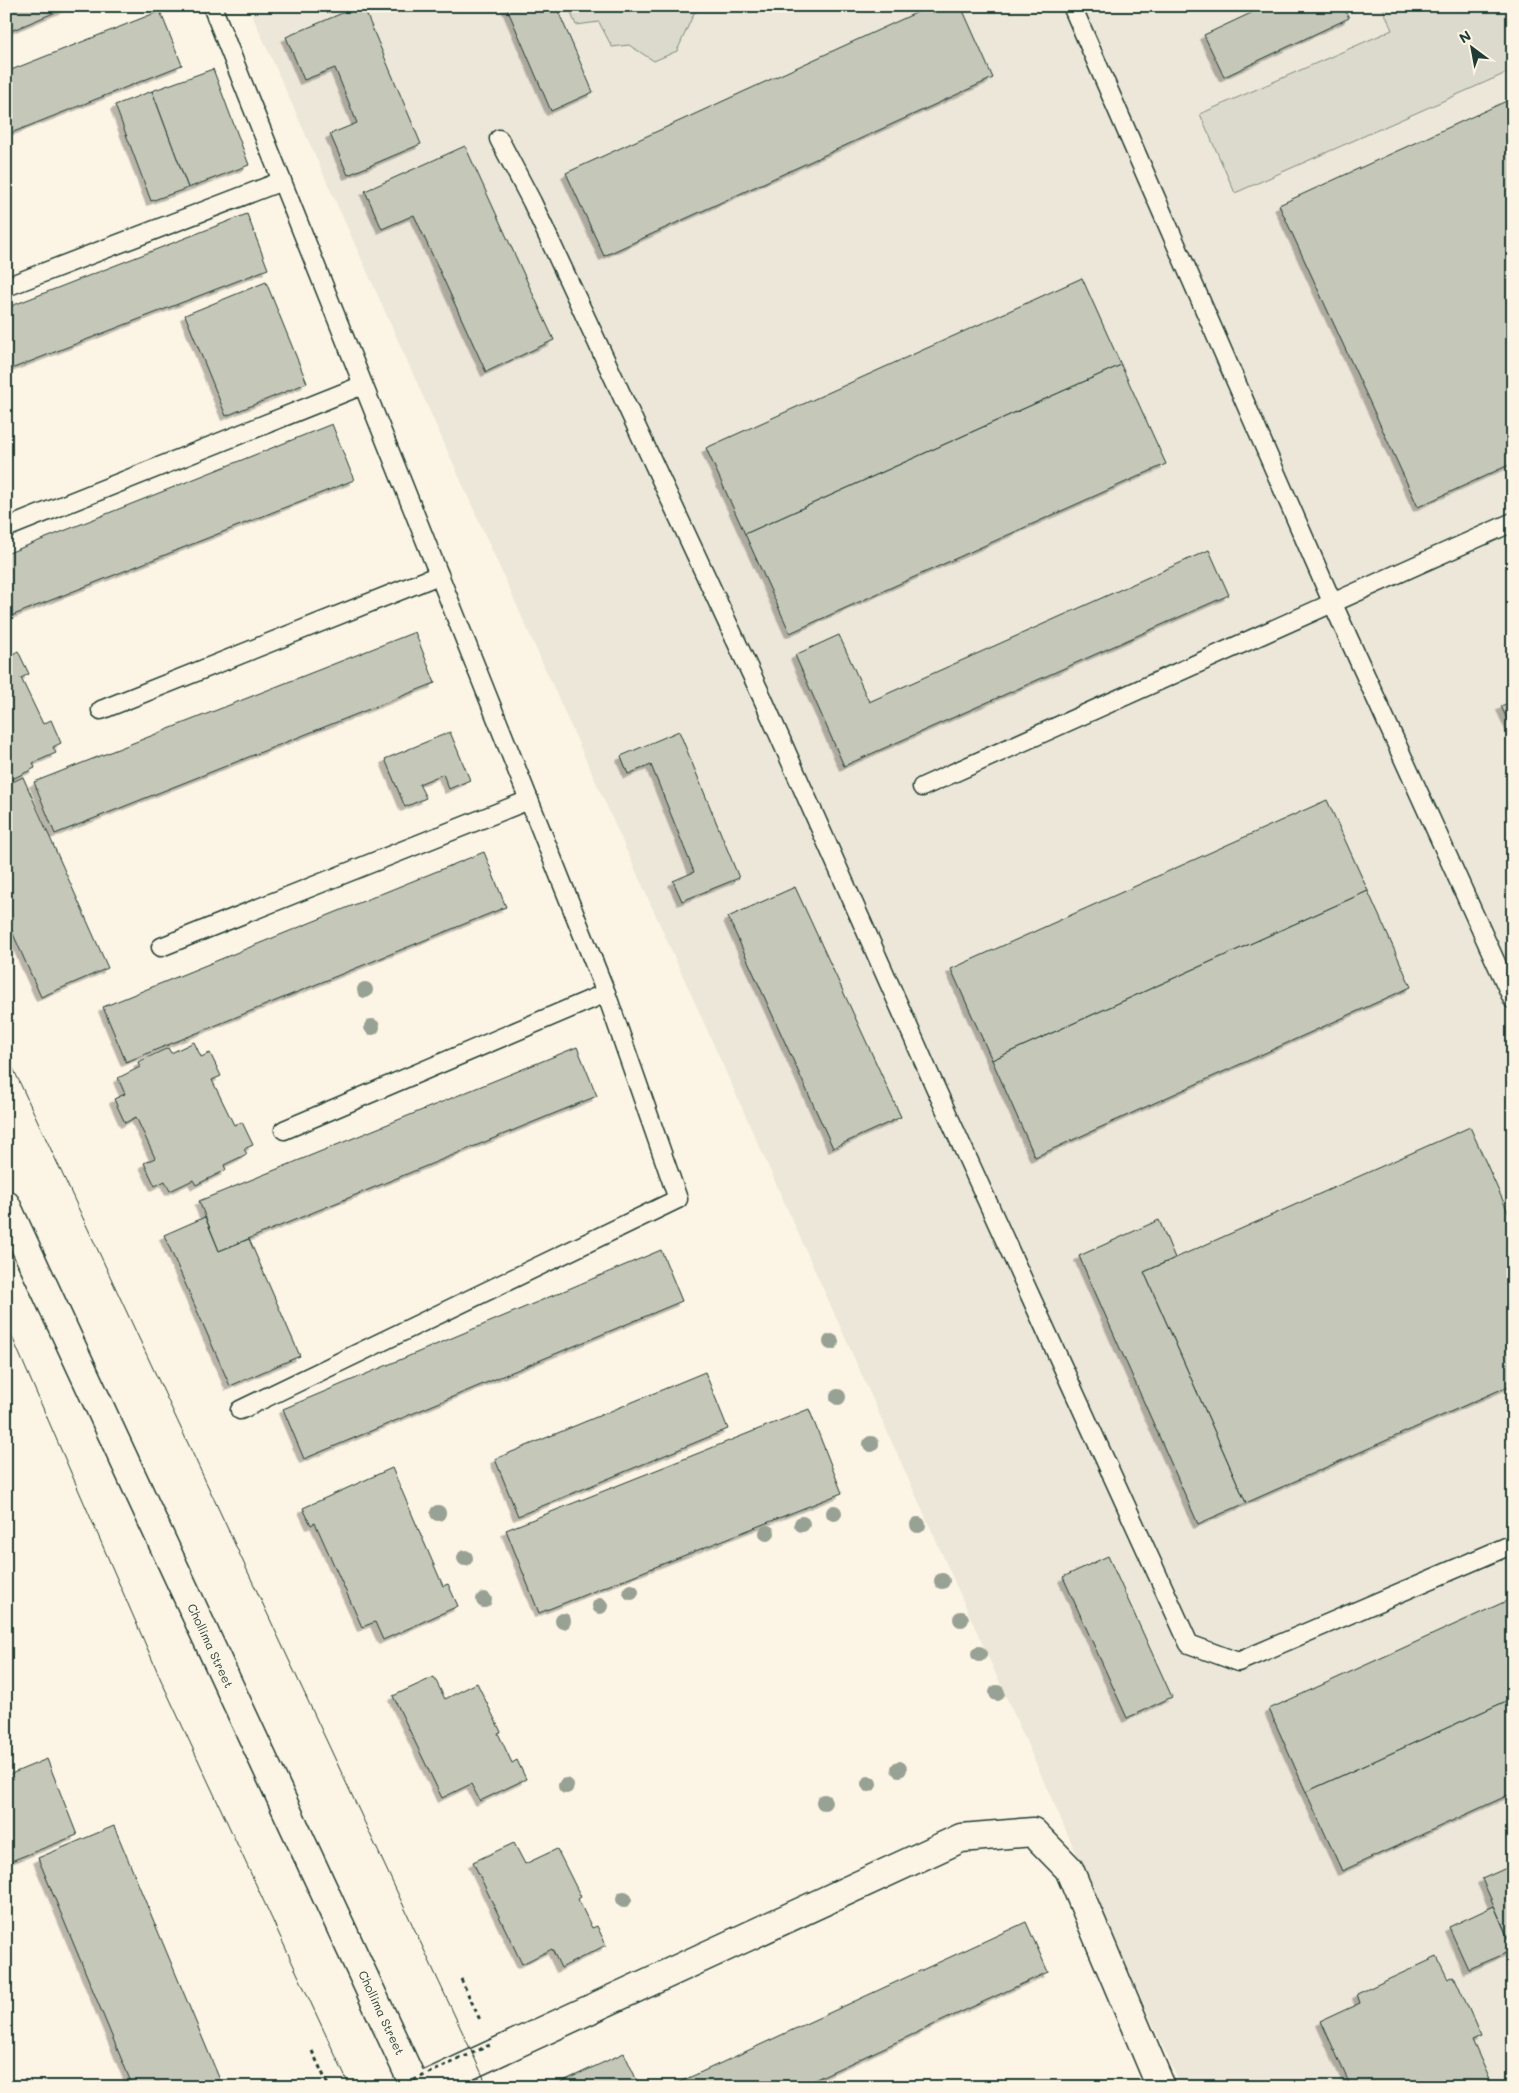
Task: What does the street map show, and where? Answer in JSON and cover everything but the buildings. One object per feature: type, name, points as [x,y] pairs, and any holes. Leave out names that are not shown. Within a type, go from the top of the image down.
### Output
[{"type":"main road","name":"Chollima Street","points":[[6,1205],[415,2087]]},
{"type":"main road","points":[[422,2087],[961,1838],[1033,1832],[1069,1869],[1161,2087]]},
{"type":"lane","points":[[212,6],[606,993],[678,1199],[240,1410]]},
{"type":"lane","points":[[1072,6],[1333,604],[1513,1000]]},
{"type":"lane","points":[[499,139],[536,210],[766,706],[936,1089],[1189,1644],[1238,1662],[1513,1544]]},
{"type":"lane","points":[[6,287],[282,181]]},
{"type":"lane","points":[[6,528],[363,385]]},
{"type":"lane","points":[[922,787],[1513,522]]},
{"type":"lane","points":[[101,710],[439,575]]},
{"type":"lane","points":[[161,947],[529,800]]},
{"type":"lane","points":[[284,1130],[606,993]]},
{"type":"path","points":[[461,1979],[484,2028]]},
{"type":"path","points":[[399,2087],[492,2044],[488,2036]]},
{"type":"path","points":[[312,2051],[329,2087]]},
{"type":"shaded area","points":[[248,6],[1513,6],[1513,2087],[1181,2087]]},
{"type":"shaded area","points":[[568,6],[706,6],[694,13],[677,51],[654,61],[629,45],[612,47],[599,22],[576,25]]},
{"type":"shaded area","points":[[1382,6],[1513,6],[1513,70],[1235,193],[1200,114],[1392,30]]},
{"type":"tram line","points":[[6,1053],[488,2087]]},
{"type":"tram line","points":[[6,1323],[161,1680],[350,2087]]}]
